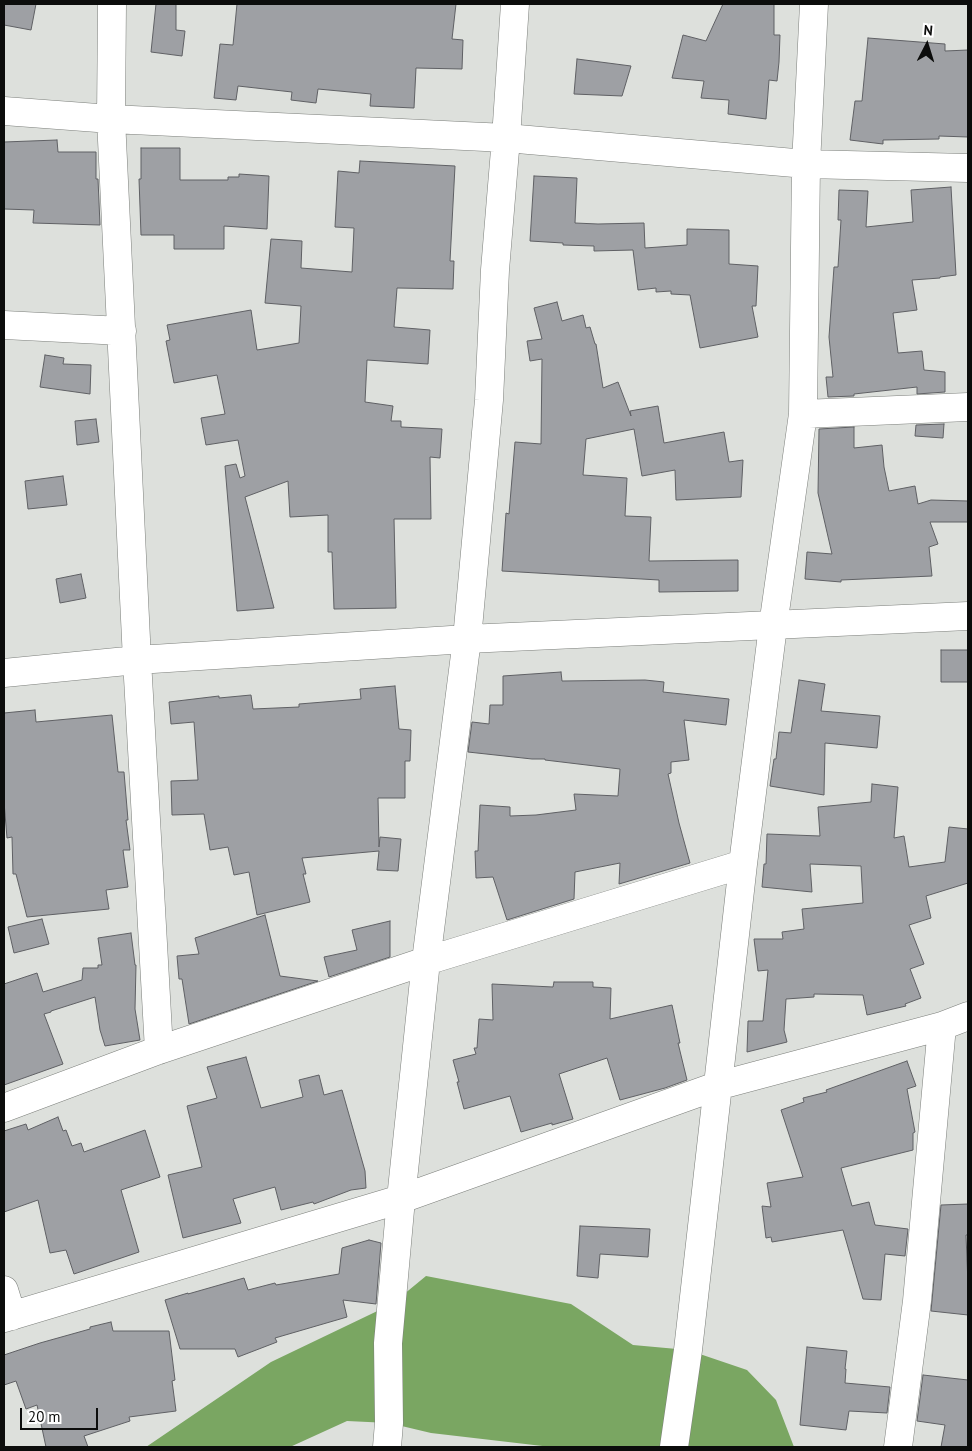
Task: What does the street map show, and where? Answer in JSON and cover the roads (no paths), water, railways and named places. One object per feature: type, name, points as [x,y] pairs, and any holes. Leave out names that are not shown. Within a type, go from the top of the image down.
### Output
[{"type":"street","points":[[112,4],[111,119],[137,660],[159,1050]]},
{"type":"street","points":[[386,1447],[389,1423],[388,1343],[401,1199],[426,961],[467,639],[489,400],[495,270],[515,4]]},
{"type":"street","points":[[674,1447],[688,1350],[743,864],[773,626],[803,414],[806,164],[814,4]]},
{"type":"street","points":[[4,111],[111,119],[506,138],[806,164],[968,168]]},
{"type":"street","points":[[4,325],[122,331]]},
{"type":"street","points":[[803,414],[968,407]]},
{"type":"street","points":[[4,673],[137,660],[467,639],[968,616]]},
{"type":"street","points":[[4,1108],[159,1050],[426,961],[743,864]]},
{"type":"street","points":[[4,1290],[8,1317],[401,1199],[717,1086],[942,1026],[968,1016]]},
{"type":"street","points":[[898,1447],[917,1301],[942,1026]]}]
